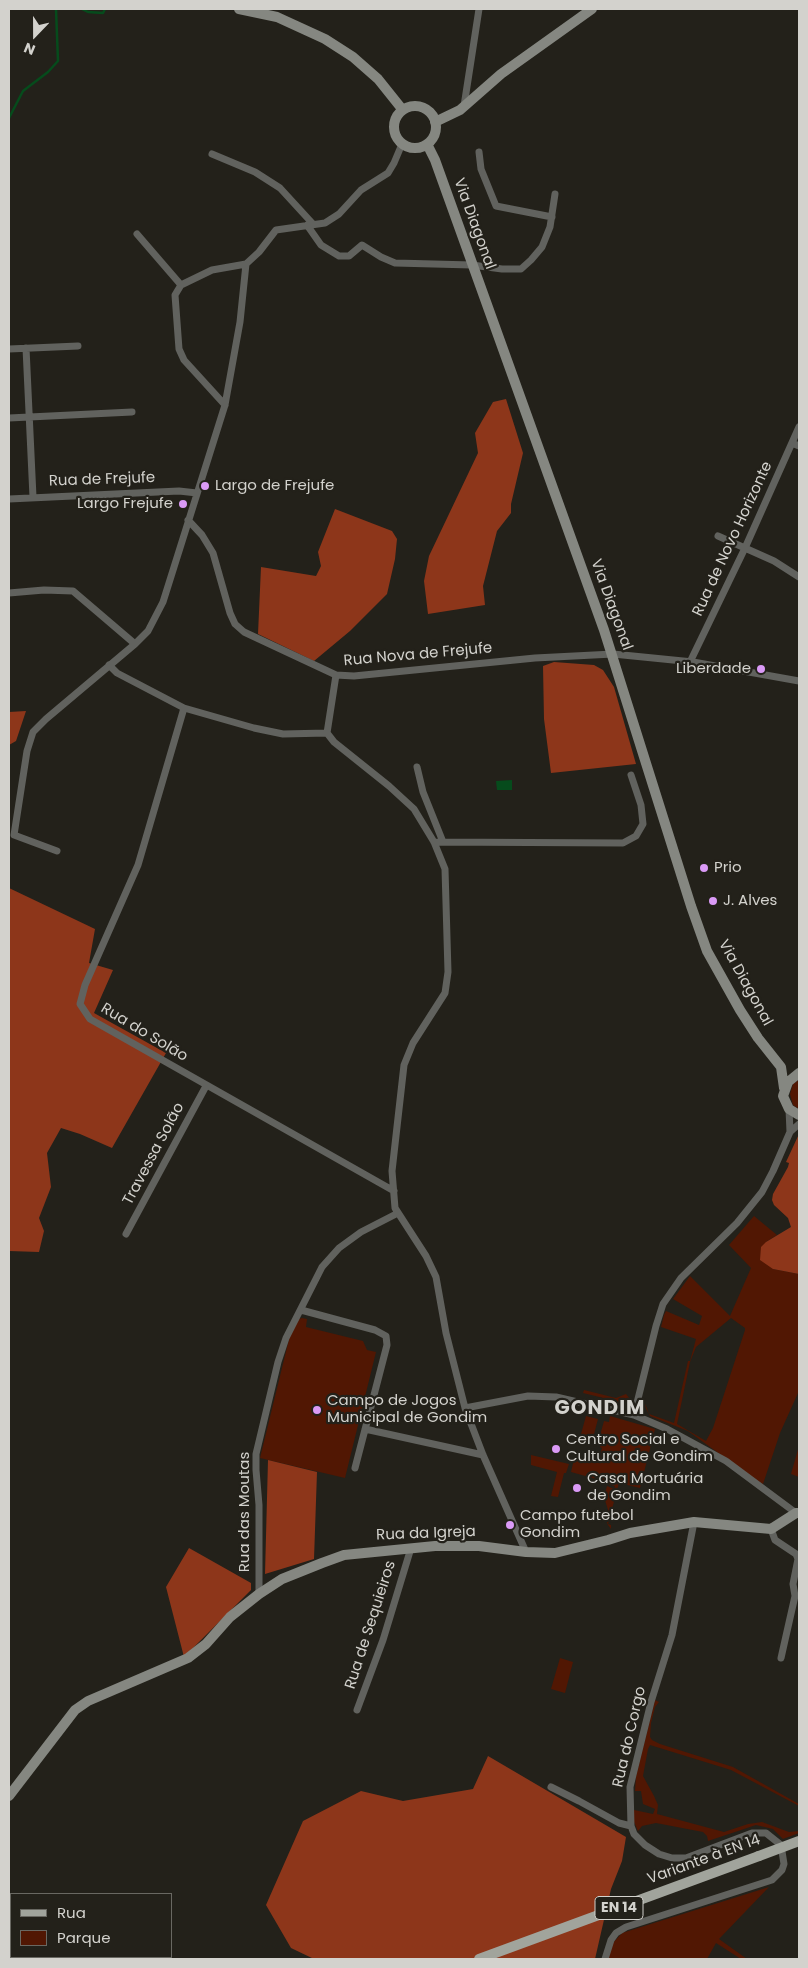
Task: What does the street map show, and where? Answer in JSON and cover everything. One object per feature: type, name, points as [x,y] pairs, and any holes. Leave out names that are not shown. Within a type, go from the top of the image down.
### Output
[{"type":"main road","points":[[239,9],[277,17],[325,39],[366,68],[378,79],[402,109]]},
{"type":"main road","points":[[435,122],[464,106],[501,74],[592,9]]},
{"type":"main road","points":[[416,106],[422,107],[428,111],[435,122],[434,134],[426,144],[414,148],[402,144],[394,133],[394,120],[402,109],[416,106]]},
{"type":"main road","name":"Via Diagonal","points":[[426,144],[435,160],[613,654],[707,951],[740,1010],[758,1038],[781,1067]]},
{"type":"main road","points":[[799,1073],[781,1067],[784,1088],[783,1096],[789,1109],[799,1115]]},
{"type":"main road","points":[[784,1088],[793,1076],[799,1073]]},
{"type":"main road","points":[[771,1529],[798,1513]]},
{"type":"main road","name":"Rua da Igreja","points":[[9,1796],[65,1723],[76,1710],[88,1701],[188,1658],[206,1644],[230,1617],[259,1594],[282,1579],[344,1555],[411,1548],[478,1546],[526,1552],[555,1553],[630,1533],[694,1522],[771,1529]]},
{"type":"main road","name":"Variante à EN 14","points":[[479,1959],[799,1842]]},
{"type":"street","points":[[464,106],[479,9]]},
{"type":"street","points":[[225,405],[184,360],[178,349],[175,295],[181,285],[212,270],[246,264],[259,252],[276,230],[325,223],[339,214],[361,190],[388,173],[402,144]]},
{"type":"street","points":[[479,152],[481,168],[496,206],[552,217]]},
{"type":"street","points":[[212,154],[255,172],[280,188],[310,225],[321,245],[339,256],[349,256],[362,245],[394,263],[472,265],[502,269],[521,268],[531,260],[542,246],[550,227],[555,194]]},
{"type":"street","points":[[137,234],[181,285]]},
{"type":"street","points":[[57,851],[14,836],[27,751],[33,732],[148,631],[163,602],[225,405],[240,322],[246,264]]},
{"type":"street","points":[[9,349],[78,346]]},
{"type":"street","points":[[26,348],[33,497]]},
{"type":"street","points":[[9,418],[132,412]]},
{"type":"street","name":"Rua de Novo Horizonte","points":[[690,662],[796,444],[799,427]]},
{"type":"street","name":"Rua de Frejufe","points":[[9,499],[179,491],[197,493]]},
{"type":"street","name":"Rua Nova de Frejufe","points":[[188,520],[202,535],[213,553],[230,613],[235,624],[244,632],[336,675],[354,676],[535,658],[613,654],[690,662],[799,681]]},
{"type":"street","points":[[718,536],[774,561],[799,577]]},
{"type":"street","points":[[9,593],[44,590],[73,591],[135,644]]},
{"type":"street","points":[[109,665],[118,673],[184,708],[254,728],[283,734],[327,733]]},
{"type":"street","points":[[336,675],[327,733],[334,742],[389,786],[414,809],[434,842],[445,869],[448,972],[445,993],[413,1044],[404,1064],[392,1171],[395,1208],[426,1256],[436,1277],[446,1333],[465,1408],[483,1456],[526,1552]]},
{"type":"street","name":"Rua do Solão","points":[[184,708],[138,866],[85,984],[80,1004],[90,1019],[394,1192]]},
{"type":"street","points":[[417,767],[423,792],[443,842]]},
{"type":"street","points":[[434,842],[623,843],[636,836],[643,824],[641,805],[631,776]]},
{"type":"street","name":"Travessa Solão","points":[[126,1234],[206,1086]]},
{"type":"street","points":[[789,1109],[790,1132]]},
{"type":"street","points":[[634,1416],[658,1318],[667,1297],[681,1278],[737,1222],[757,1198],[770,1178],[790,1132],[799,1124]]},
{"type":"street","name":"Rua das Moutas","points":[[259,1594],[259,1505],[256,1454],[278,1362],[286,1338],[322,1266],[339,1248],[361,1232],[398,1213]]},
{"type":"street","points":[[301,1310],[375,1330],[386,1336],[387,1345],[355,1468]]},
{"type":"street","points":[[465,1408],[528,1396],[556,1398],[634,1416],[667,1429],[726,1461],[798,1513]]},
{"type":"street","points":[[365,1428],[483,1456]]},
{"type":"street","name":"Rua do Corgo","points":[[631,1826],[630,1787],[651,1702],[672,1635],[694,1522]]},
{"type":"street","points":[[771,1529],[775,1540],[796,1554],[798,1559],[793,1584],[795,1596],[781,1658]]},
{"type":"street","name":"Rua de Sequieiros","points":[[356,1710],[383,1640],[411,1548]]},
{"type":"street","points":[[551,1787],[619,1824],[631,1826],[634,1834],[650,1849],[672,1858],[686,1858],[752,1833],[766,1833],[781,1845],[784,1864],[782,1870],[772,1880],[626,1928],[616,1933],[611,1940],[605,1959]]},
{"type":"green space","points":[[799,1080],[799,1109],[793,1105],[790,1094],[793,1084]]},
{"type":"green space","points":[[754,1216],[777,1235],[766,1242],[773,1269],[799,1274],[799,1393],[780,1433],[763,1484],[688,1431],[650,1416],[643,1403],[644,1401],[649,1414],[674,1423],[688,1361],[690,1361],[696,1339],[661,1327],[664,1315],[666,1311],[699,1325],[702,1316],[673,1299],[690,1276],[730,1316],[751,1268],[729,1245]],"holes":[[[731,1318],[745,1328],[713,1428],[706,1441],[677,1424],[690,1362],[696,1347]]]},
{"type":"green space","name":"Campo de Jogos Municipal de Gondim","points":[[299,1319],[307,1319],[306,1327],[363,1341],[367,1350],[376,1352],[345,1478],[260,1458],[291,1331]]},
{"type":"green space","points":[[584,1390],[616,1398],[626,1394],[630,1399],[629,1404],[626,1408],[622,1408],[616,1401],[583,1393]]},
{"type":"green space","points":[[586,1416],[598,1419],[593,1438],[581,1434]]},
{"type":"green space","points":[[610,1416],[655,1429],[640,1488],[619,1483],[608,1524],[611,1525],[611,1529],[608,1525],[604,1515],[609,1513],[604,1497],[607,1486],[614,1489],[615,1486],[571,1472],[574,1459],[598,1463],[602,1448],[600,1447],[602,1440],[599,1439],[604,1421],[609,1422]]},
{"type":"green space","points":[[799,1446],[799,1477],[791,1474]]},
{"type":"green space","points":[[531,1455],[569,1464],[566,1473],[564,1473],[558,1497],[551,1496],[557,1472],[531,1465]]},
{"type":"green space","points":[[560,1658],[573,1662],[565,1693],[551,1689]]},
{"type":"green space","points":[[655,1700],[659,1702],[655,1707],[651,1723],[650,1737],[652,1740],[733,1767],[799,1804],[799,1806],[731,1770],[650,1745],[643,1776],[658,1805],[657,1814],[724,1832],[748,1824],[762,1822],[789,1832],[799,1831],[799,1833],[783,1839],[773,1829],[756,1825],[708,1841],[707,1836],[703,1832],[656,1823],[642,1826],[638,1831],[634,1822],[634,1810],[653,1814],[655,1809],[643,1804],[641,1791],[635,1791],[636,1776]]},
{"type":"green space","points":[[769,1887],[719,1939],[747,1959],[741,1959],[716,1943],[707,1959],[607,1959],[611,1945],[622,1933]]},
{"type":"shaded area","points":[[506,399],[523,453],[511,504],[511,513],[497,531],[483,586],[485,605],[428,614],[424,581],[429,556],[478,453],[475,433],[493,402]]},
{"type":"shaded area","points":[[335,509],[392,531],[397,539],[395,559],[387,594],[350,631],[314,661],[258,634],[261,567],[316,576],[321,566],[318,552]]},
{"type":"shaded area","points":[[554,662],[594,665],[603,670],[614,687],[636,764],[551,773],[544,719],[543,666]]},
{"type":"shaded area","points":[[26,711],[16,741],[9,745],[9,712]]},
{"type":"shaded area","points":[[512,780],[512,790],[497,790],[496,781]]},
{"type":"shaded area","points":[[9,888],[95,929],[89,963],[113,970],[94,1013],[166,1053],[112,1148],[61,1128],[47,1153],[51,1187],[39,1218],[44,1231],[39,1252],[9,1251]]},
{"type":"shaded area","points":[[799,1134],[799,1274],[773,1269],[760,1260],[761,1247],[791,1227],[788,1218],[774,1205],[772,1200],[773,1194],[788,1167],[789,1163],[786,1162]]},
{"type":"shaded area","points":[[268,1460],[317,1472],[314,1559],[265,1574]]},
{"type":"shaded area","points":[[189,1548],[251,1583],[251,1590],[184,1657],[166,1587]]},
{"type":"shaded area","points":[[488,1756],[626,1837],[622,1861],[611,1889],[595,1959],[314,1959],[291,1948],[266,1905],[303,1821],[361,1791],[403,1801],[473,1789]]},
{"type":"waterway","points":[[9,118],[23,91],[48,72],[58,61],[56,9]]},
{"type":"waterway","points":[[82,9],[88,12],[103,13],[105,9]]},
{"type":"place","name":"Largo de Frejufe","points":[[205,486]]},
{"type":"place","name":"Largo Frejufe","points":[[183,504]]},
{"type":"place","name":"Liberdade","points":[[761,669]]},
{"type":"place","name":"Prio","points":[[704,868]]},
{"type":"place","name":"J. Alves","points":[[713,901]]},
{"type":"place","name":"Campo de Jogos Municipal de Gondim","points":[[317,1410]]},
{"type":"place","name":"Centro Social e Cultural de Gondim","points":[[556,1449]]},
{"type":"place","name":"Casa Mortuária de Gondim","points":[[577,1488]]},
{"type":"place","name":"Campo futebol Gondim","points":[[510,1525]]},
{"type":"district","name":"GONDIM","points":[[600,1409]]}]
